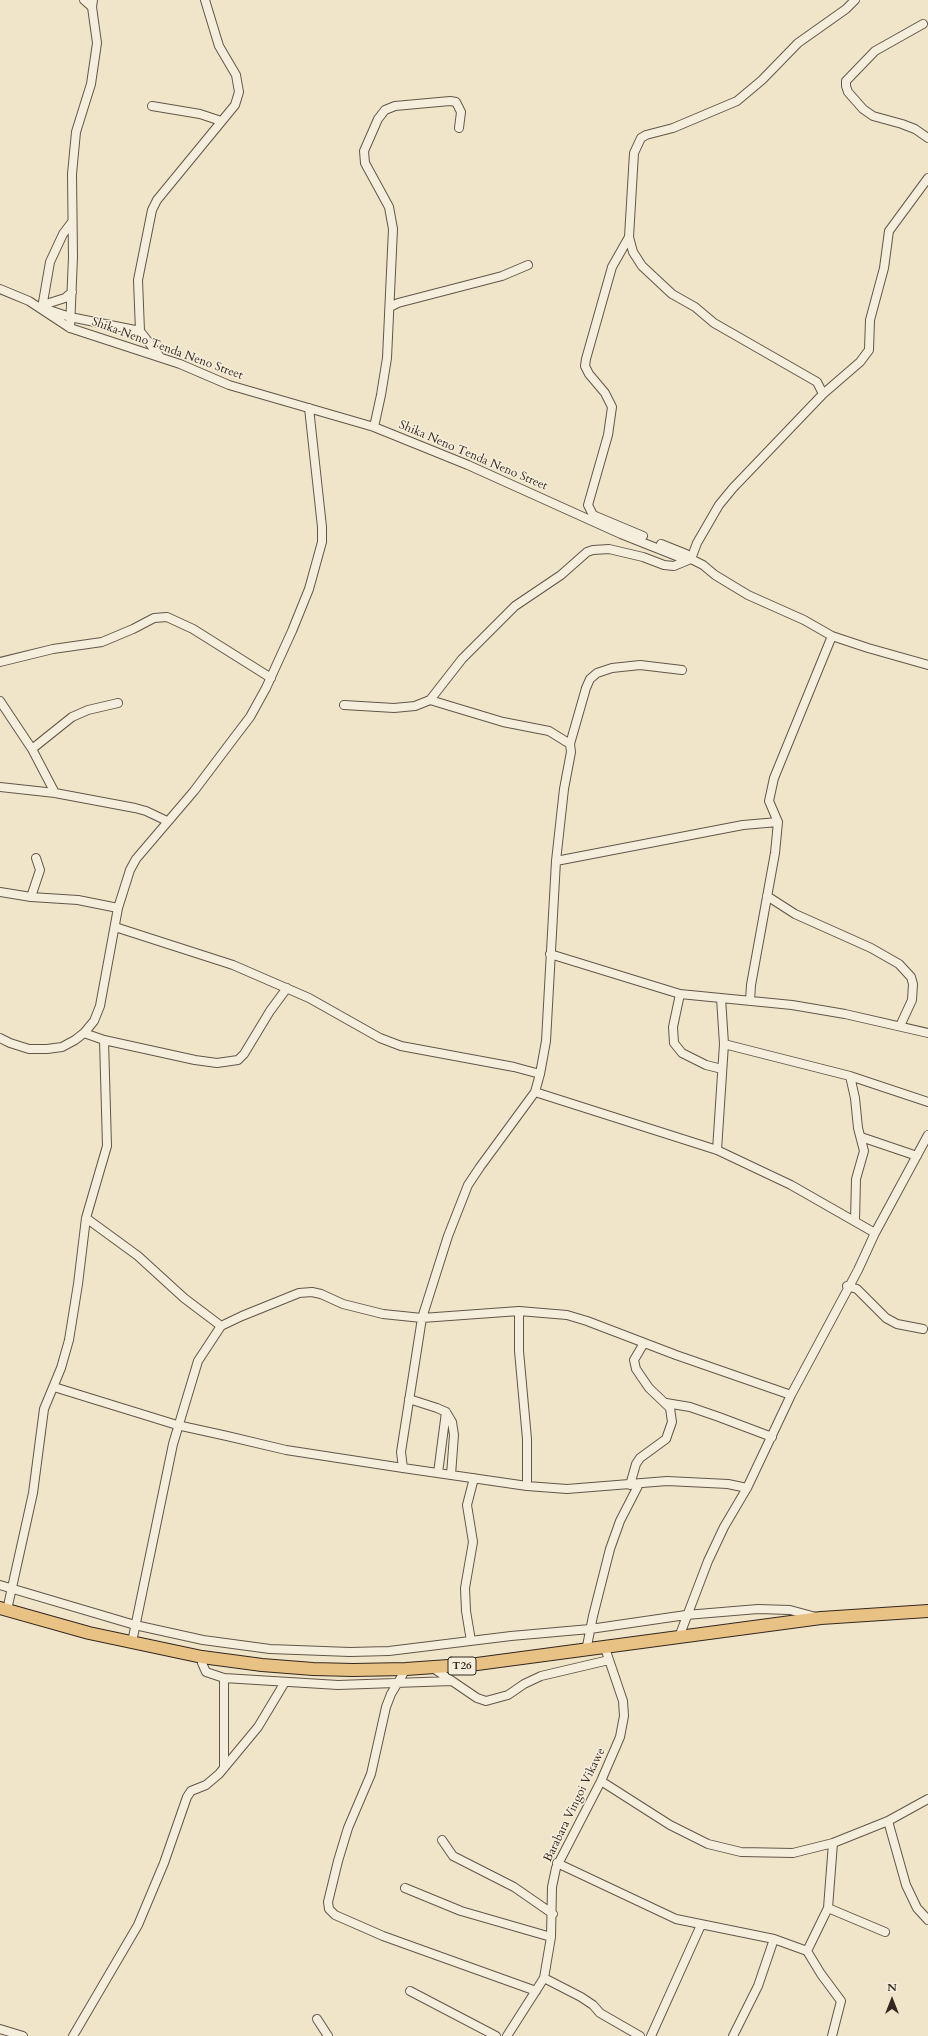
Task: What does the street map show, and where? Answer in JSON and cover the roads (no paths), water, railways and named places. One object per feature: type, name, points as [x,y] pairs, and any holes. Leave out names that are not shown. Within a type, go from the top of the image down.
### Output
[{"type":"highway","name":"T26","points":[[4,1609],[89,1633],[202,1657],[262,1665],[313,1669],[433,1668],[586,1651],[821,1618],[928,1611]]},
{"type":"street","points":[[70,328],[72,292],[72,174],[76,132],[92,84],[97,43],[93,4],[84,0]]},
{"type":"street","points":[[160,357],[140,331],[138,280],[152,210],[157,200],[235,105],[239,92],[236,75],[219,46],[205,0]]},
{"type":"street","points":[[823,394],[817,382],[714,323],[695,307],[672,294],[642,266],[633,252],[629,237],[634,153],[641,138],[646,135],[673,128],[700,118],[737,101],[762,80],[798,43],[846,9],[855,0]]},
{"type":"street","points":[[922,24],[875,51],[846,81],[846,86],[848,92],[863,109],[873,116],[902,124],[928,138]]},
{"type":"street","points":[[374,428],[387,358],[393,229],[392,215],[389,207],[365,163],[364,152],[378,119],[385,110],[395,106],[450,101],[456,102],[461,112],[459,128]]},
{"type":"street","points":[[152,106],[200,114],[221,121]]},
{"type":"street","points":[[344,705],[394,708],[415,706],[430,700],[462,658],[515,606],[562,574],[587,552],[593,550],[609,550],[643,557],[669,566],[683,564],[691,558],[719,505],[733,488],[823,394],[860,362],[869,350],[870,320],[884,268],[889,231],[928,178]]},
{"type":"street","points":[[40,306],[50,262],[63,234],[72,222]]},
{"type":"street","points":[[629,237],[612,267],[586,359],[585,366],[589,374],[605,393],[612,407],[608,435],[588,505],[589,510],[593,515],[691,558]]},
{"type":"street","points":[[390,307],[398,303],[515,272],[528,266]]},
{"type":"street","name":"Shika Neno Tenda Neno Street","points":[[0,289],[40,306],[70,328],[160,357],[229,384],[374,428],[468,465],[621,534],[680,557],[691,558],[748,595],[804,620],[832,636],[928,665]]},
{"type":"street","points":[[40,306],[65,298],[72,292]]},
{"type":"street","points":[[40,306],[70,317],[140,331]]},
{"type":"street","points":[[0,1038],[10,1043],[29,1048],[47,1050],[62,1047],[84,1033],[94,1021],[100,1006],[123,888],[136,859],[194,791],[246,722],[271,678],[309,589],[322,542],[322,527],[309,408]]},
{"type":"street","points":[[0,662],[53,649],[102,642],[154,618],[167,617],[193,629],[271,678]]},
{"type":"street","points":[[750,1001],[751,985],[775,853],[778,822],[769,801],[774,778],[832,636]]},
{"type":"street","points":[[403,1468],[402,1452],[422,1318],[448,1236],[468,1185],[480,1166],[535,1092],[540,1074],[546,1040],[556,861],[564,789],[571,752],[570,744],[586,688],[590,679],[597,673],[612,668],[640,665],[682,670]]},
{"type":"street","points":[[430,700],[503,722],[549,731],[570,744]]},
{"type":"street","points":[[0,701],[32,749],[55,793]]},
{"type":"street","points":[[32,749],[44,737],[72,717],[88,710],[118,703]]},
{"type":"street","points":[[0,787],[55,793],[146,811],[168,821]]},
{"type":"street","points":[[556,861],[743,825],[778,822]]},
{"type":"street","points":[[31,897],[40,870],[36,858]]},
{"type":"street","points":[[0,892],[31,897],[78,900],[118,908]]},
{"type":"street","points":[[767,896],[795,914],[871,948],[899,964],[911,976],[912,984],[912,1000],[900,1026]]},
{"type":"street","points":[[115,927],[233,965],[287,988],[380,1038],[401,1046],[514,1067],[540,1074]]},
{"type":"street","points":[[550,954],[680,994],[792,1005],[900,1026],[928,1033]]},
{"type":"street","points":[[84,1033],[104,1040],[195,1060],[217,1063],[238,1060],[244,1054],[270,1010],[287,988]]},
{"type":"street","points":[[680,994],[673,1027],[674,1043],[682,1053],[706,1065],[722,1069]]},
{"type":"street","points":[[718,1150],[724,1044],[720,998]]},
{"type":"street","points":[[4,1609],[13,1588],[33,1493],[44,1410],[54,1387],[69,1340],[86,1218],[107,1146],[104,1040]]},
{"type":"street","points":[[724,1044],[850,1076],[928,1102]]},
{"type":"street","points":[[850,1076],[855,1098],[858,1128],[864,1151],[856,1179],[855,1221]]},
{"type":"street","points":[[535,1092],[718,1150],[791,1185],[875,1233]]},
{"type":"street","points":[[679,1637],[686,1615],[711,1554],[747,1488],[791,1395],[875,1233],[928,1135]]},
{"type":"street","points":[[861,1137],[916,1156]]},
{"type":"street","points":[[86,1218],[138,1256],[184,1298],[221,1326]]},
{"type":"street","points":[[848,1286],[857,1289],[886,1318],[897,1324],[922,1329]]},
{"type":"street","points":[[132,1642],[178,1425],[198,1361],[221,1326],[242,1316],[299,1294],[312,1292],[321,1294],[343,1304],[383,1314],[422,1318],[519,1311],[567,1315],[587,1320],[644,1343],[791,1395]]},
{"type":"street","points":[[519,1311],[518,1351],[527,1439],[528,1486]]},
{"type":"street","points":[[630,1485],[633,1470],[640,1458],[666,1439],[670,1433],[672,1414],[666,1403],[649,1388],[636,1369],[634,1360],[644,1343]]},
{"type":"street","points":[[54,1387],[178,1425],[286,1450],[403,1468],[528,1486],[566,1489],[667,1481],[728,1484],[747,1488]]},
{"type":"street","points":[[409,1399],[446,1412],[452,1422],[454,1435],[452,1475]]},
{"type":"street","points":[[666,1403],[690,1407],[772,1437]]},
{"type":"street","points":[[438,1473],[446,1412]]},
{"type":"street","points":[[471,1641],[466,1611],[465,1588],[473,1542],[467,1505],[474,1478]]},
{"type":"street","points":[[586,1651],[610,1549],[620,1520],[639,1484]]},
{"type":"street","points":[[0,1584],[135,1625],[203,1640],[270,1649],[350,1652],[389,1651],[590,1629],[686,1615],[758,1609],[790,1610],[821,1618]]},
{"type":"street","name":"Barabara Vingoi Vikawe","points":[[507,2036],[544,1978],[551,1937],[553,1914],[552,1887],[557,1863],[602,1781],[620,1737],[624,1716],[623,1701],[605,1648]]},
{"type":"street","points":[[202,1657],[202,1663],[206,1672],[224,1678],[338,1685],[452,1681]]},
{"type":"street","points":[[433,1668],[477,1698],[486,1701],[508,1695],[524,1684],[541,1676],[609,1660]]},
{"type":"street","points":[[406,1669],[386,1707],[371,1774],[348,1828],[338,1861],[328,1902],[328,1909],[335,1915],[383,1936],[536,1992]]},
{"type":"street","points":[[224,1678],[224,1767]]},
{"type":"street","points":[[74,2036],[138,1925],[164,1863],[187,1797],[191,1791],[213,1780],[258,1727],[285,1682]]},
{"type":"street","points":[[602,1781],[670,1825],[708,1844],[741,1852],[793,1853],[833,1843],[888,1821],[928,1799]]},
{"type":"street","points":[[888,1821],[906,1885],[918,1908],[928,1920]]},
{"type":"street","points":[[442,1840],[454,1856],[514,1887],[553,1914]]},
{"type":"street","points":[[807,1951],[828,1908],[833,1843]]},
{"type":"street","points":[[557,1863],[676,1919],[774,1939],[807,1951],[841,2001],[832,2036]]},
{"type":"street","points":[[405,1888],[468,1913],[551,1937]]},
{"type":"street","points":[[828,1908],[885,1932]]},
{"type":"street","points":[[651,2036],[701,1925]]},
{"type":"street","points":[[733,2036],[758,1986],[774,1939]]},
{"type":"street","points":[[544,1978],[589,2001],[600,2013],[640,2036]]},
{"type":"street","points":[[410,1991],[496,2036]]},
{"type":"street","points":[[317,2019],[328,2036]]},
{"type":"street","points":[[0,2029],[23,2036]]}]
